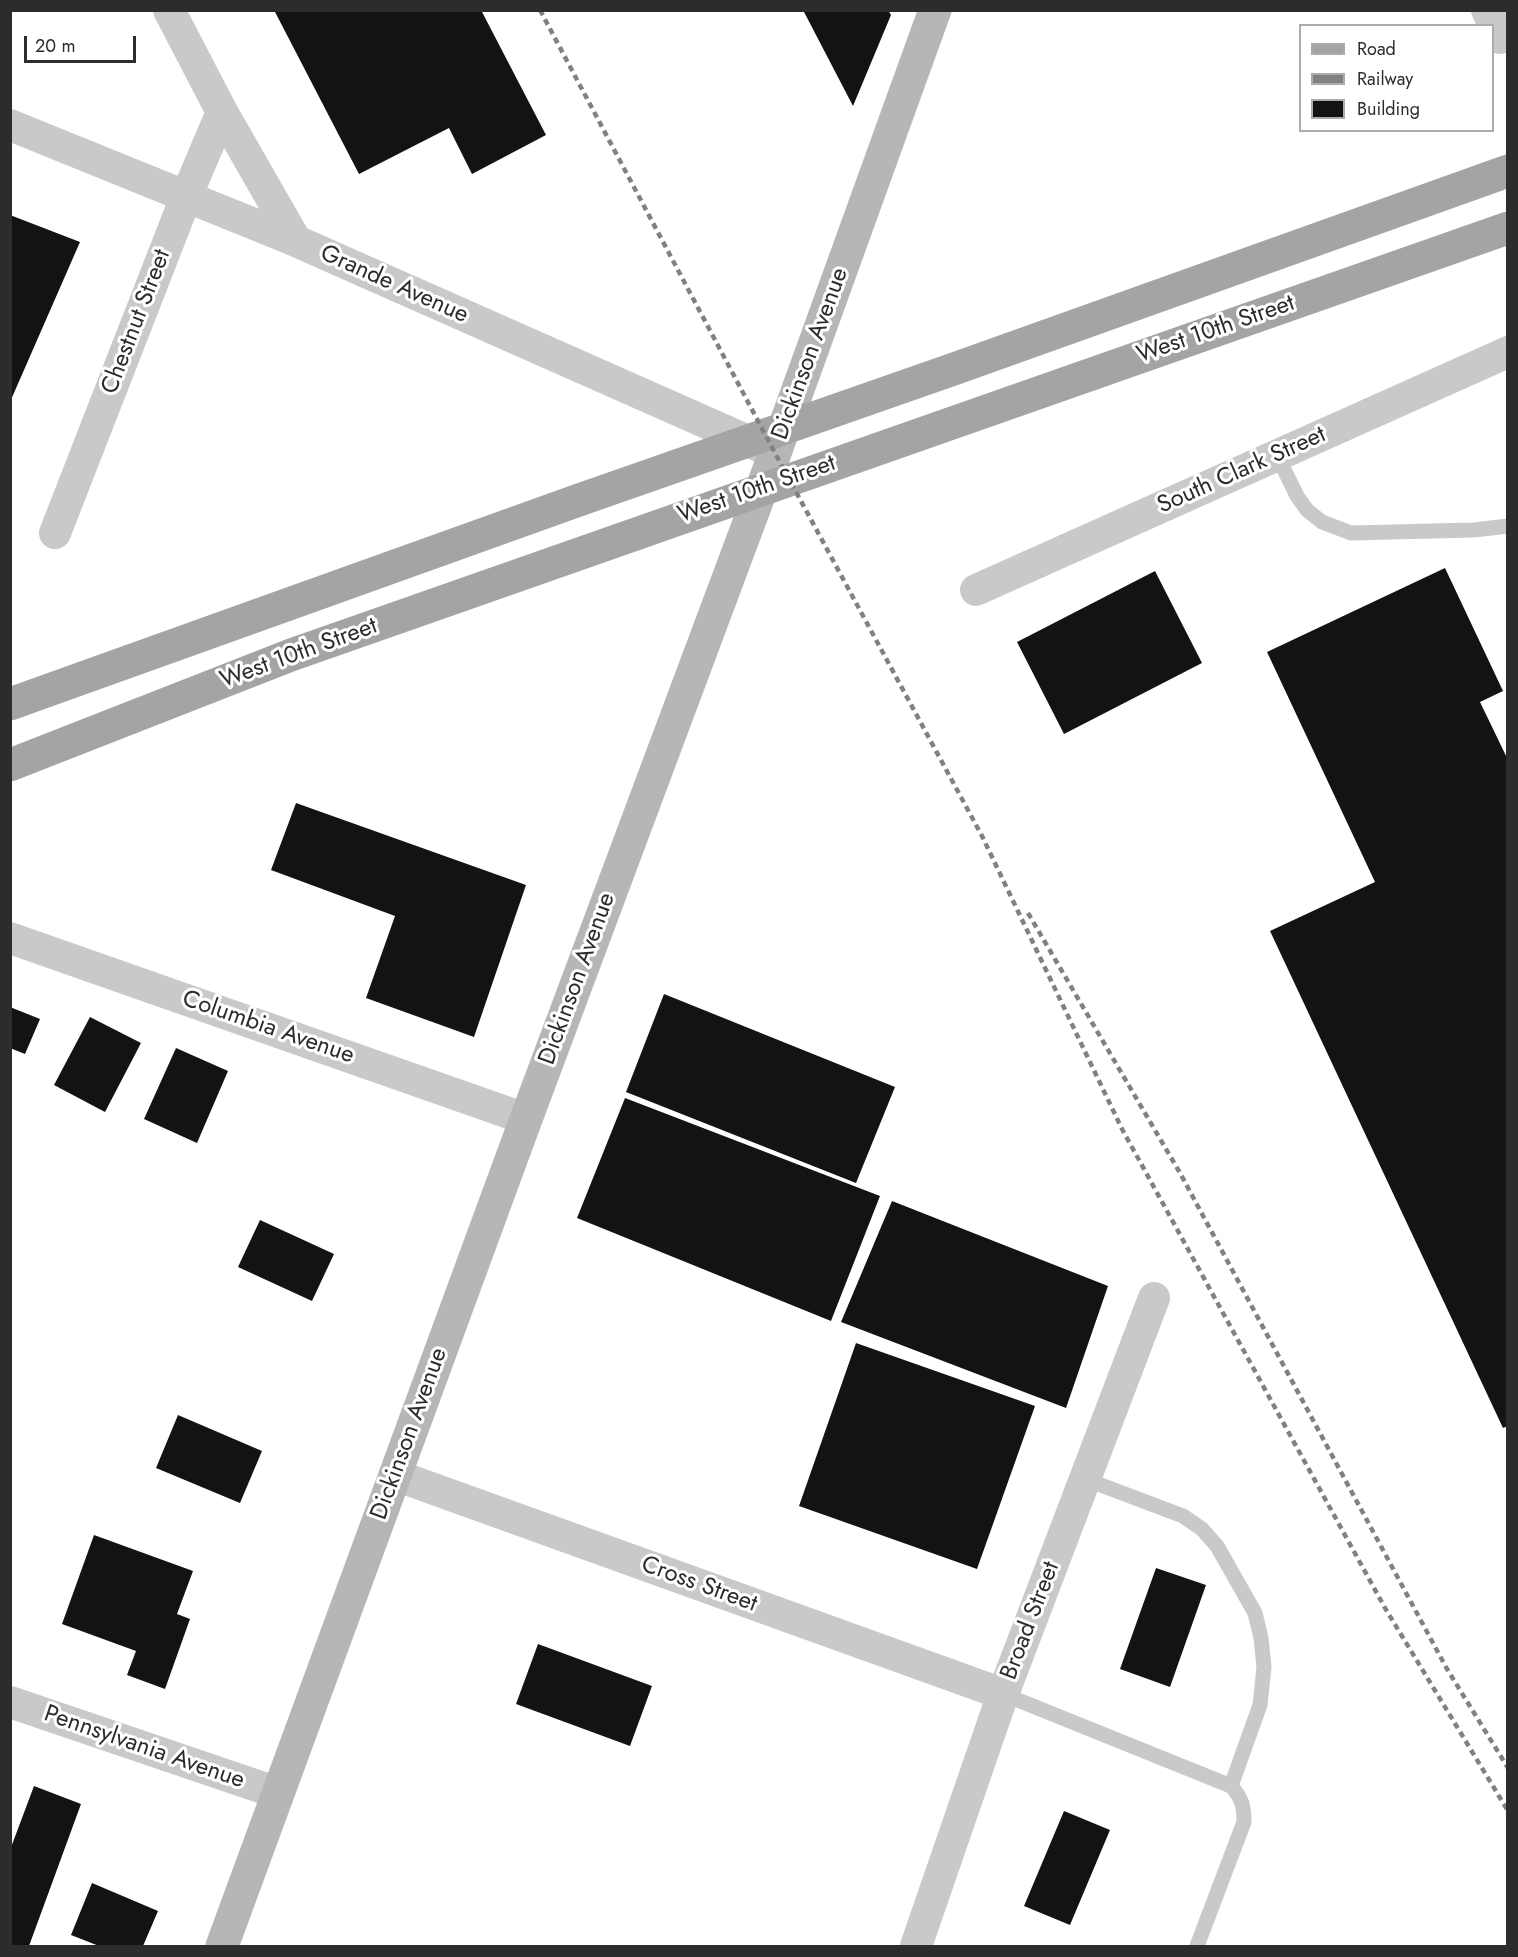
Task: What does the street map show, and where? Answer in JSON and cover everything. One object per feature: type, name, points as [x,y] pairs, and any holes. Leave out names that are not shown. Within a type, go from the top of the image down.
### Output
[{"type":"main road","name":"Dickinson Avenue","points":[[229,1945],[278,1793],[526,1119],[775,453],[935,10]]},
{"type":"main road","name":"West 10th Street","points":[[10,704],[1508,171]]},
{"type":"main road","name":"West 10th Street","points":[[10,765],[291,655],[1508,228]]},
{"type":"street","points":[[169,10],[222,112],[296,241]]},
{"type":"street","name":"Chestnut Street","points":[[55,533],[186,197],[222,112]]},
{"type":"street","name":"Grande Avenue","points":[[10,125],[296,241],[775,453]]},
{"type":"street","name":"South Clark Street","points":[[976,590],[1508,352]]},
{"type":"street","name":"Columbia Avenue","points":[[10,938],[526,1119]]},
{"type":"street","name":"Broad Street","points":[[916,1947],[1003,1695],[1154,1298]]},
{"type":"street","name":"Cross Street","points":[[395,1475],[1003,1695]]},
{"type":"street","name":"Pennsylvania Avenue","points":[[10,1702],[278,1793]]},
{"type":"lane","points":[[1278,455],[1297,496],[1307,510],[1322,522],[1351,533],[1474,530],[1508,526]]},
{"type":"lane","points":[[1085,1479],[1184,1516],[1202,1529],[1216,1546],[1255,1613],[1261,1638],[1264,1667],[1260,1705],[1231,1786]]},
{"type":"lane","points":[[1003,1695],[1231,1786],[1240,1796],[1244,1808],[1244,1822],[1197,1947]]},
{"type":"building","points":[[274,10],[481,10],[546,135],[472,174],[449,128],[359,174]]},
{"type":"building","points":[[803,10],[888,10],[891,15],[853,106]]},
{"type":"building","points":[[10,215],[80,242],[10,402]]},
{"type":"building","points":[[1445,568],[1503,691],[1480,702],[1508,760],[1508,1426],[1503,1428],[1270,931],[1375,882],[1267,652]]},
{"type":"building","points":[[1155,571],[1202,663],[1064,734],[1017,642]]},
{"type":"building","points":[[296,803],[526,885],[474,1037],[366,998],[395,916],[271,870]]},
{"type":"building","points":[[664,994],[895,1087],[856,1183],[626,1092]]},
{"type":"building","points":[[10,1007],[40,1019],[25,1054],[10,1048]]},
{"type":"building","points":[[90,1017],[141,1043],[105,1112],[54,1085]]},
{"type":"building","points":[[176,1048],[228,1071],[197,1143],[144,1119]]},
{"type":"building","points":[[625,1098],[880,1196],[831,1321],[577,1218]]},
{"type":"building","points":[[892,1201],[1108,1286],[1066,1408],[841,1322]]},
{"type":"building","points":[[260,1220],[334,1254],[312,1301],[238,1267]]},
{"type":"building","points":[[856,1343],[1035,1406],[977,1569],[799,1506]]},
{"type":"building","points":[[178,1415],[262,1451],[240,1503],[156,1468]]},
{"type":"building","points":[[94,1535],[193,1571],[177,1614],[190,1619],[165,1689],[127,1675],[136,1651],[62,1624]]},
{"type":"building","points":[[1156,1568],[1206,1585],[1170,1687],[1120,1669]]},
{"type":"building","points":[[538,1644],[652,1686],[630,1746],[516,1704]]},
{"type":"building","points":[[34,1786],[81,1804],[29,1946],[10,1946],[10,1850]]},
{"type":"building","points":[[1064,1811],[1110,1830],[1070,1925],[1024,1906]]},
{"type":"building","points":[[92,1883],[158,1911],[143,1946],[99,1946],[71,1935]]},
{"type":"railway","points":[[540,10],[775,453],[982,836],[1122,1129],[1385,1608],[1508,1811]]},
{"type":"railway","points":[[1028,913],[1180,1173],[1447,1669],[1508,1768]]}]
